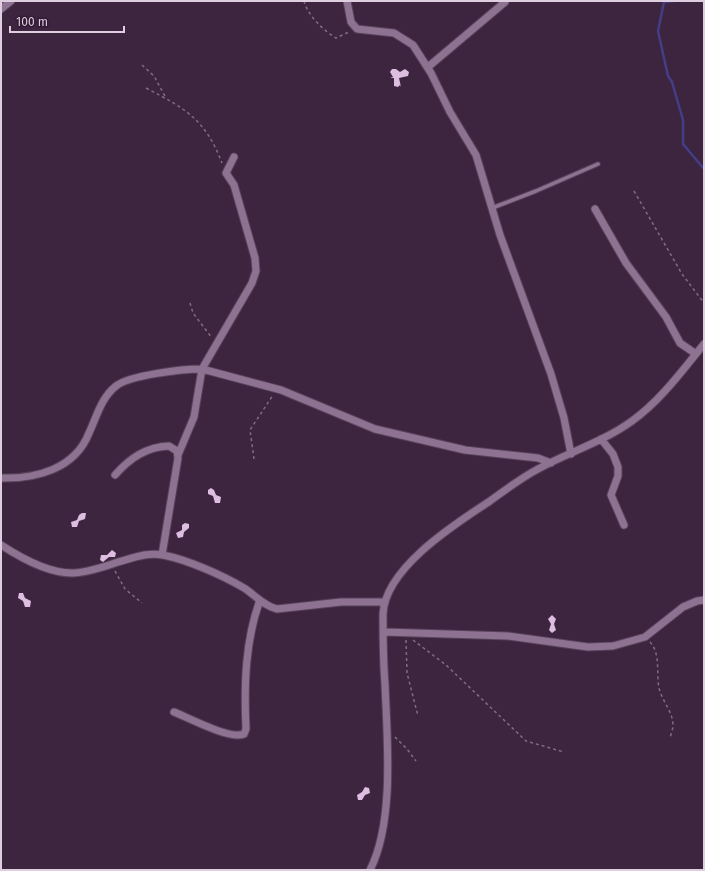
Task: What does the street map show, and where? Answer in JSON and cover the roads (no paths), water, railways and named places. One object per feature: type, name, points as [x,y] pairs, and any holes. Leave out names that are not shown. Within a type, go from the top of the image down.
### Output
[{"type":"street","points":[[1,9],[11,1]]},
{"type":"street","points":[[347,1],[351,22],[356,29],[381,30],[394,33],[413,45],[428,67],[450,112],[476,155],[492,208],[551,374],[564,418],[570,454]]},
{"type":"street","points":[[428,67],[505,2]]},
{"type":"street","points":[[162,555],[178,454],[194,417],[202,369],[252,283],[256,271],[255,258],[234,185],[226,173],[234,157]]},
{"type":"street","points":[[595,209],[630,268],[666,317],[680,343],[696,354]]},
{"type":"street","points":[[370,870],[378,850],[382,829],[388,763],[384,602],[402,572],[433,541],[507,489],[551,462],[601,439],[633,420],[649,407],[704,344]]},
{"type":"street","points":[[1,478],[39,476],[65,463],[83,445],[106,396],[125,381],[167,372],[202,369],[277,389],[375,429],[465,450],[538,458],[551,462]]},
{"type":"street","points":[[601,439],[617,461],[618,471],[611,495],[624,525]]},
{"type":"street","points":[[116,475],[131,459],[145,451],[169,446],[175,448],[178,454]]},
{"type":"street","points":[[1,545],[39,565],[64,572],[90,570],[140,555],[162,555],[186,562],[224,578],[277,609],[341,602],[384,602]]},
{"type":"street","points":[[174,712],[203,725],[235,735],[244,734],[246,729],[245,694],[249,643],[254,616],[260,600]]},
{"type":"street","points":[[384,632],[405,634],[508,636],[600,647],[613,646],[645,637],[684,607],[697,601],[704,600]]},
{"type":"lane","points":[[492,208],[598,164]]},
{"type":"waterway","points":[[674,1],[664,2],[658,31],[668,76],[672,82],[683,120],[683,144],[704,169]]}]
